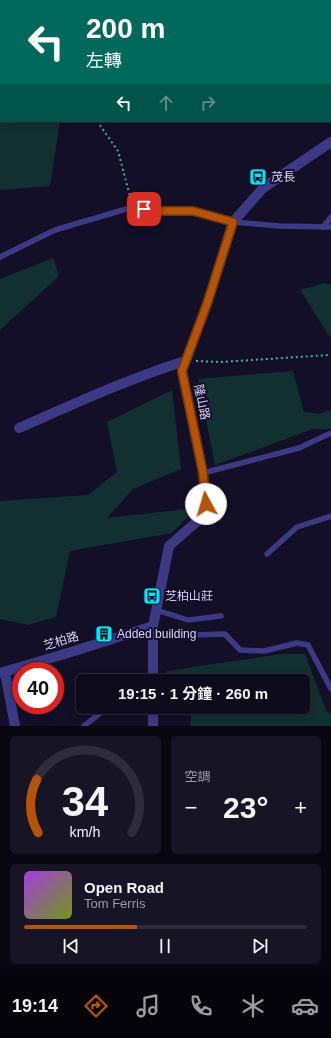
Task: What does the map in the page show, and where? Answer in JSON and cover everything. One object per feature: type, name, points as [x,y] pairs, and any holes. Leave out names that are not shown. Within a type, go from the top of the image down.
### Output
[{"type":"street","name":"隆山路","points":[[152,674],[153,631],[169,546],[201,518],[206,504],[203,473],[182,371],[207,304],[233,222],[263,188],[331,142]]},
{"type":"street","points":[[19,428],[105,390],[157,370],[186,361]]},
{"type":"street","name":"芝柏路","points":[[2,672],[153,631]]},
{"type":"street","points":[[2,672],[15,726]]},
{"type":"street","points":[[153,714],[153,726]]},
{"type":"lane","points":[[0,257],[55,230],[133,207],[156,211],[193,211],[233,222],[279,226],[331,227]]},
{"type":"lane","points":[[323,227],[331,217]]},
{"type":"lane","points":[[203,473],[299,448],[331,433]]},
{"type":"lane","points":[[267,554],[297,527],[331,516]]},
{"type":"lane","points":[[156,610],[188,620],[221,616]]},
{"type":"lane","points":[[153,631],[225,634],[240,650],[264,651],[297,643],[308,645],[331,689]]},
{"type":"lane","points":[[84,726],[99,714]]},
{"type":"path","points":[[98,122],[118,151],[133,207]]},
{"type":"path","points":[[186,361],[221,362],[329,355]]},
{"type":"green space","points":[[0,122],[60,122],[50,186],[0,190]]},
{"type":"green space","points":[[53,258],[59,276],[0,330],[0,279]]},
{"type":"green space","points":[[324,283],[331,284],[331,339],[300,290]]},
{"type":"green space","points":[[293,371],[304,412],[320,414],[331,410],[331,429],[313,429],[215,465],[198,379]]},
{"type":"green space","points":[[172,390],[181,469],[133,489],[107,518],[196,508],[172,533],[70,551],[56,617],[28,625],[0,619],[0,501],[88,495],[117,472],[107,422]]},
{"type":"green space","points":[[281,654],[305,654],[326,710],[331,715],[331,726],[190,726],[192,714],[310,714],[310,674],[167,674],[167,671]]},
{"type":"building","points":[[107,626],[109,633],[100,636],[98,629]]},
{"type":"place","name":"茂長","points":[[258,177]]},
{"type":"place","name":"芝柏山莊","points":[[152,596]]},
{"type":"place","name":"Added building","points":[[104,634]]},
{"type":"route","points":[[144,209],[156,211],[193,211],[233,222],[207,304],[182,371],[203,473],[206,504]]}]
